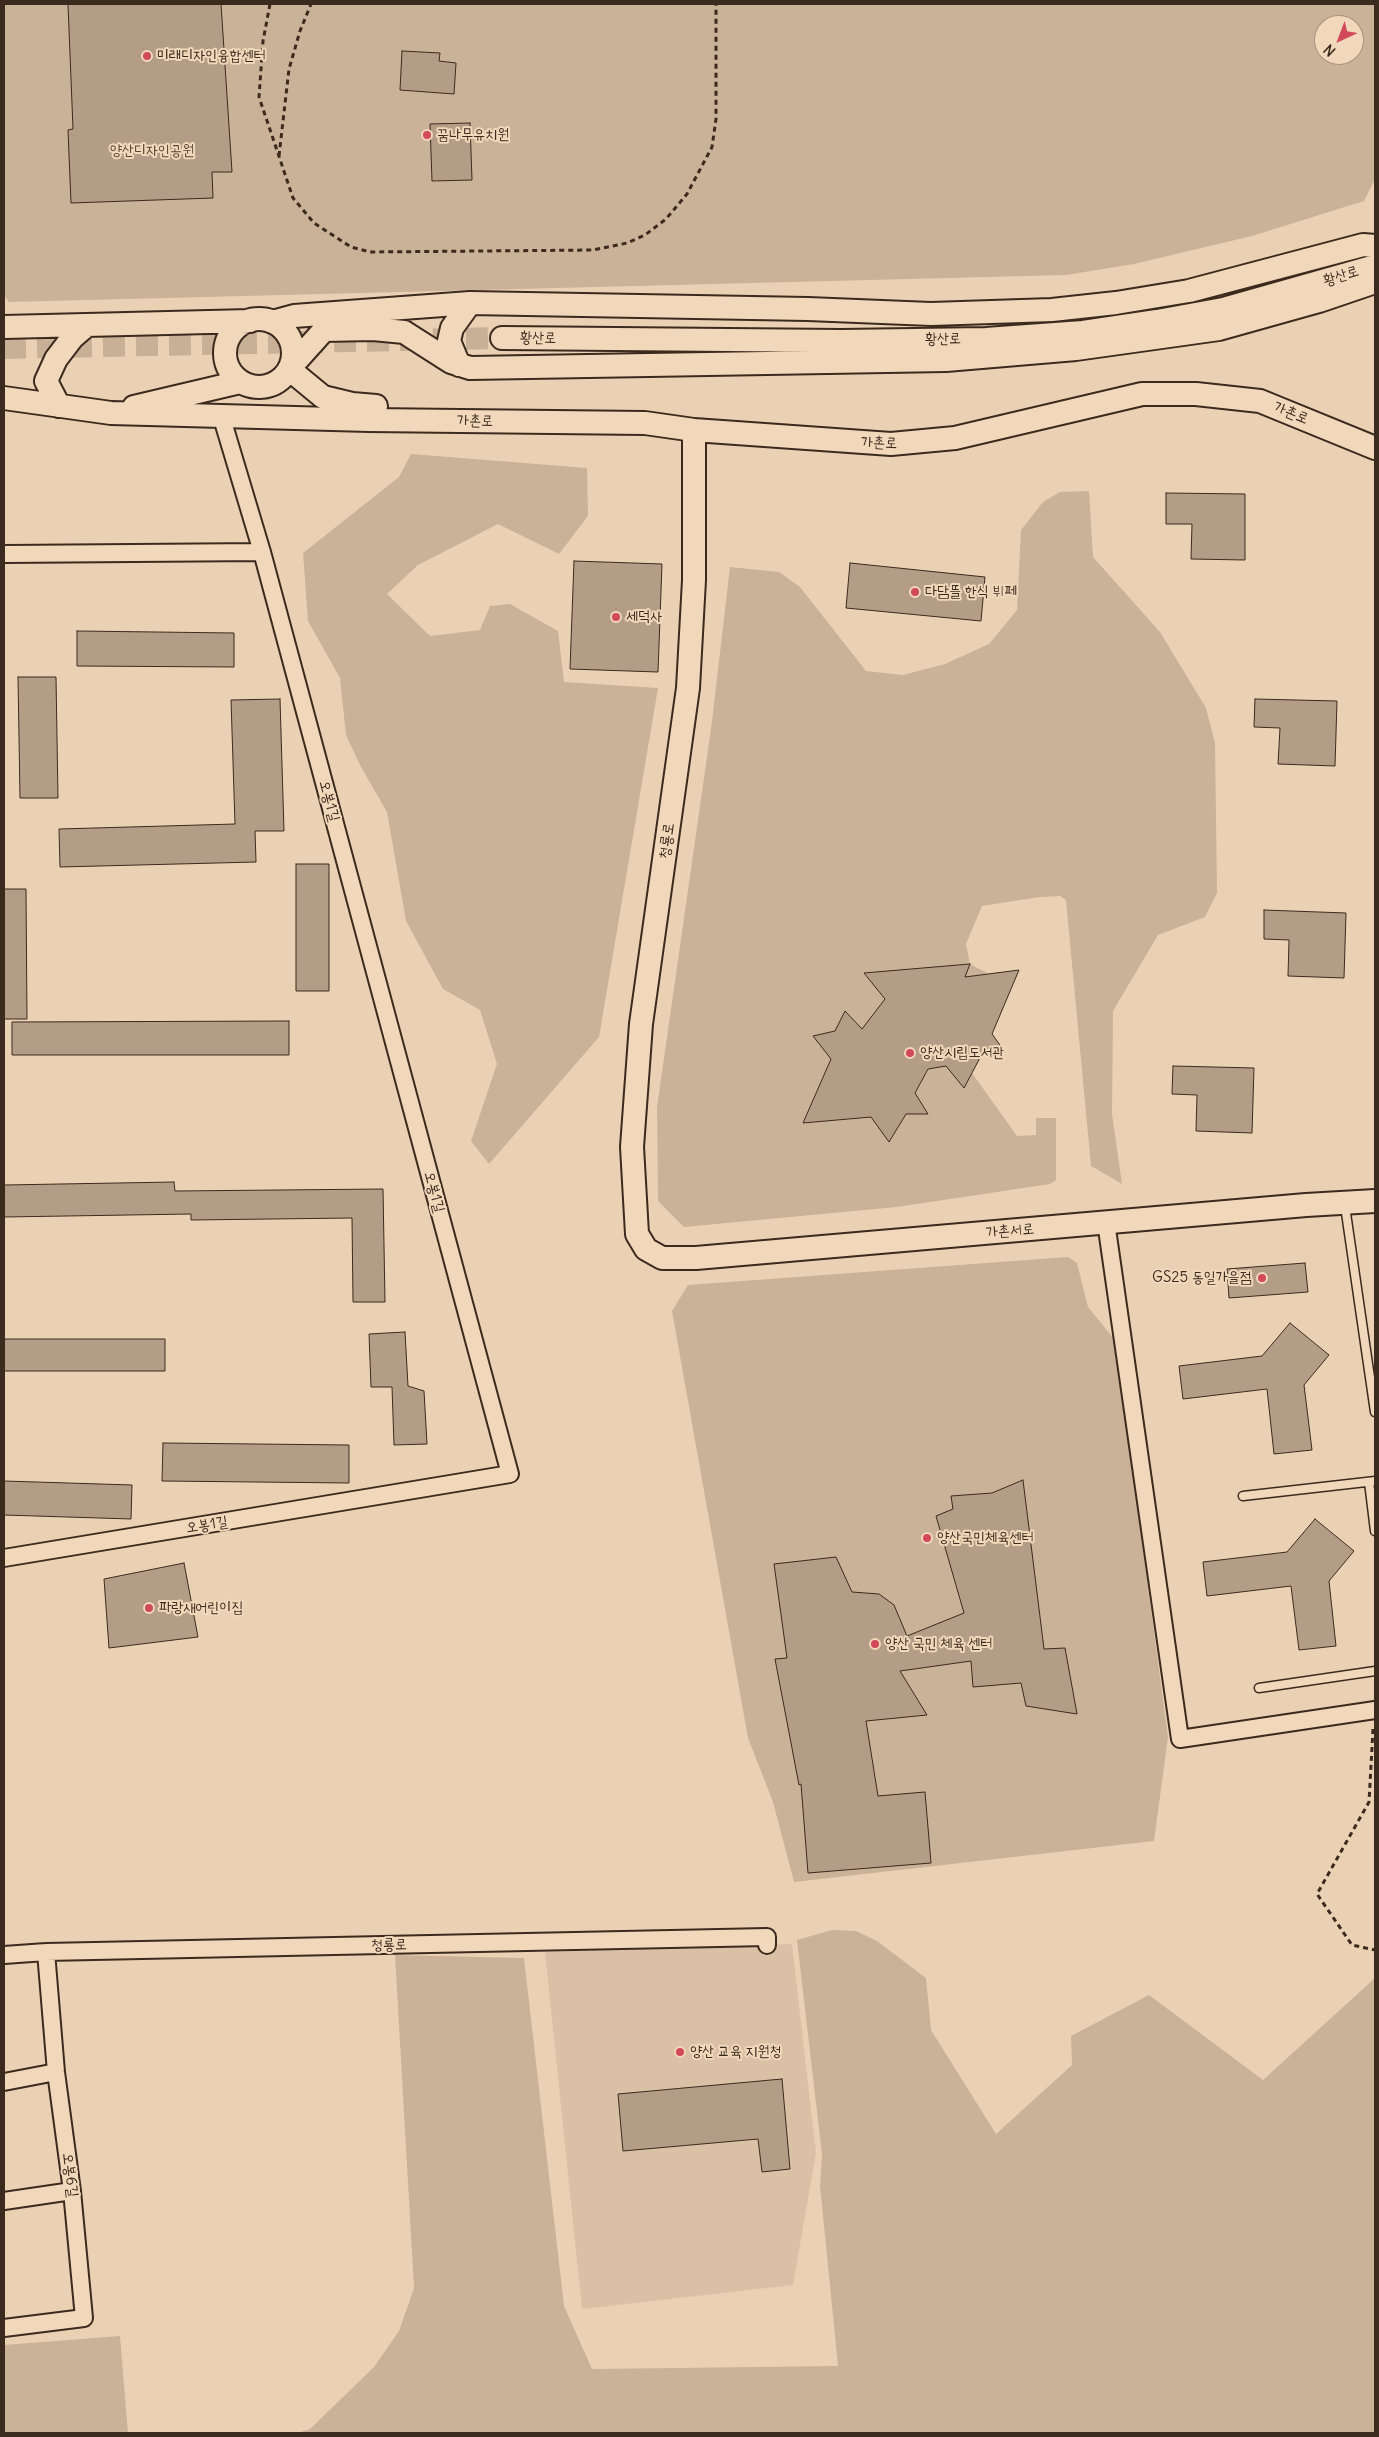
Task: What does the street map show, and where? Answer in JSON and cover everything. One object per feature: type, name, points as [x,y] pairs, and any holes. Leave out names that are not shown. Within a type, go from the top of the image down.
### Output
[{"type":"main road","points":[[272,322],[294,316],[470,303],[798,309],[931,314],[1052,310],[1116,303],[1189,291],[1363,245],[1375,246]]},
{"type":"main road","name":"황산로","points":[[502,338],[841,341],[986,339],[1083,332],[1223,309],[1375,266]]},
{"type":"main road","points":[[250,320],[239,325],[232,333],[225,348],[226,365],[232,375],[240,382],[251,387],[273,384],[282,378],[324,330],[372,329],[404,332],[451,362],[470,368],[946,360],[1067,350],[1219,329],[1319,301],[1375,282]]},
{"type":"main road","points":[[459,365],[449,341],[452,328],[470,303]]},
{"type":"main road","points":[[4,327],[261,320],[272,322],[281,328],[292,347],[289,369]]},
{"type":"main road","points":[[59,406],[50,394],[46,382],[56,359],[72,338],[87,325]]},
{"type":"main road","points":[[289,369],[323,397],[352,404],[393,407],[495,407],[530,422]]},
{"type":"main road","points":[[111,413],[169,397],[240,382]]},
{"type":"main road","name":"가촌로","points":[[4,398],[111,413],[369,420],[645,423],[694,430],[891,444],[955,438],[1142,394],[1196,394],[1260,401],[1375,448]]},
{"type":"main road","name":"청룡로","points":[[646,1249],[637,1234],[632,1147],[641,1024],[688,688],[694,580],[694,430]]},
{"type":"main road","name":"가촌서로","points":[[646,1249],[662,1258],[696,1258],[1344,1202],[1375,1201]]},
{"type":"street","name":"오봉1길","points":[[4,1558],[510,1474],[262,552],[221,415]]},
{"type":"street","points":[[4,554],[262,552]]},
{"type":"street","points":[[1106,1222],[1180,1739],[1374,1710]]},
{"type":"street","name":"청룡로","points":[[4,1955],[46,1952],[767,1937],[767,1945]]},
{"type":"street","name":"오봉6길","points":[[4,2328],[84,2318],[72,2191],[56,2072],[46,1952]]},
{"type":"street","points":[[4,2082],[56,2072]]},
{"type":"street","points":[[4,2201],[72,2191]]},
{"type":"lane","points":[[1344,1202],[1375,1412]]},
{"type":"lane","points":[[1243,1496],[1372,1482],[1375,1531]]},
{"type":"lane","points":[[1259,1688],[1375,1671]]},
{"type":"path","points":[[270,4],[263,41],[259,97],[278,159],[293,198],[314,223],[351,247],[370,252],[593,250],[627,243],[645,235],[666,219],[687,194],[712,147],[716,119],[716,4]]},
{"type":"path","points":[[278,159],[289,69],[300,30],[311,4]]},
{"type":"path","points":[[1374,1710],[1369,1802],[1317,1894],[1352,1945],[1375,1950]]},
{"type":"shaded area","name":"양산 교육 지원청","points":[[792,1944],[816,2153],[793,2285],[582,2309],[545,1952]]},
{"type":"green space","name":"양산디자인공원","points":[[4,4],[1375,4],[1375,179],[1364,201],[1252,236],[1134,264],[1066,275],[9,302],[4,295]]},
{"type":"green space","points":[[411,454],[587,468],[588,516],[559,554],[498,524],[418,565],[387,594],[430,636],[480,630],[490,606],[510,604],[558,631],[564,682],[658,688],[599,1037],[489,1164],[471,1141],[497,1064],[480,1010],[443,989],[406,921],[387,812],[361,767],[346,735],[340,678],[308,621],[303,553],[399,477]]},
{"type":"green space","points":[[1089,491],[1093,557],[1160,632],[1206,708],[1215,743],[1217,893],[1205,917],[1158,935],[1113,1011],[1112,1114],[1122,1184],[1091,1166],[1066,900],[1060,896],[1040,897],[982,906],[966,944],[970,964],[989,974],[1019,970],[992,1034],[1005,1052],[982,1054],[972,1073],[1017,1136],[1036,1135],[1036,1118],[1056,1118],[1056,1180],[1050,1184],[897,1207],[684,1227],[658,1201],[657,1107],[711,729],[730,567],[779,572],[800,587],[866,671],[903,675],[945,664],[989,644],[1017,610],[1021,530],[1043,502],[1060,492]]},
{"type":"green space","name":"양산국민체육센터","points":[[1068,1257],[1077,1263],[1088,1307],[1115,1340],[1168,1737],[1154,1841],[794,1882],[773,1802],[748,1738],[672,1311],[688,1285]]},
{"type":"green space","points":[[832,1930],[856,1931],[877,1941],[926,1978],[931,2030],[996,2134],[1072,2065],[1071,2036],[1149,1995],[1263,2080],[1375,1978],[1375,2433],[298,2433],[310,2429],[374,2367],[399,2331],[414,2288],[395,1955],[524,1958],[564,2306],[592,2369],[838,2366],[820,2186],[822,2155],[797,1940]]},
{"type":"green space","points":[[120,2336],[128,2433],[4,2433],[4,2345]]},
{"type":"building","name":"미래디자인융합센터","points":[[68,4],[221,4],[232,172],[212,172],[213,198],[71,203],[68,130],[73,129]]},
{"type":"building","points":[[402,51],[440,53],[439,61],[456,63],[454,94],[400,90]]},
{"type":"building","points":[[470,123],[472,180],[432,181],[430,124]]},
{"type":"building","points":[[1166,493],[1245,494],[1245,560],[1191,559],[1192,524],[1166,524]]},
{"type":"building","name":"세덕사","points":[[574,561],[662,564],[658,672],[570,669]]},
{"type":"building","name":"다담뜰 한식 뷔페","points":[[850,563],[985,577],[981,621],[846,608]]},
{"type":"building","points":[[77,631],[234,633],[234,667],[77,666]]},
{"type":"building","points":[[18,677],[56,677],[58,798],[20,798]]},
{"type":"building","points":[[280,699],[284,831],[255,831],[256,862],[60,867],[59,829],[235,824],[231,700]]},
{"type":"building","points":[[1255,699],[1337,701],[1335,766],[1278,764],[1280,728],[1254,727]]},
{"type":"building","points":[[296,864],[329,864],[329,991],[296,991]]},
{"type":"building","points":[[4,889],[26,889],[27,1019],[4,1019]]},
{"type":"building","points":[[1264,910],[1346,913],[1344,978],[1288,976],[1289,940],[1264,939]]},
{"type":"building","name":"양산시립도서관","points":[[970,964],[965,977],[1019,970],[992,1034],[1005,1052],[982,1054],[964,1088],[946,1066],[928,1069],[915,1093],[928,1114],[906,1114],[889,1142],[871,1117],[803,1123],[831,1059],[813,1036],[835,1031],[845,1011],[862,1029],[885,999],[864,973]]},
{"type":"building","points":[[289,1021],[289,1055],[12,1055],[12,1022]]},
{"type":"building","points":[[1173,1066],[1254,1068],[1252,1133],[1196,1131],[1197,1095],[1172,1094]]},
{"type":"building","points":[[174,1182],[175,1191],[383,1189],[385,1302],[353,1302],[352,1218],[191,1220],[191,1214],[4,1217],[4,1185]]},
{"type":"building","points":[[1305,1263],[1308,1292],[1229,1298],[1227,1269]]},
{"type":"building","points":[[1290,1323],[1329,1355],[1304,1385],[1312,1450],[1274,1454],[1267,1389],[1183,1399],[1179,1366],[1262,1356]]},
{"type":"building","points":[[405,1332],[408,1386],[424,1391],[427,1444],[394,1445],[392,1387],[371,1387],[369,1334]]},
{"type":"building","points":[[4,1339],[165,1339],[165,1371],[4,1371]]},
{"type":"building","points":[[163,1443],[349,1445],[349,1483],[162,1481]]},
{"type":"building","points":[[1023,1480],[1044,1649],[1065,1648],[1077,1714],[1026,1706],[1021,1683],[973,1687],[971,1661],[900,1671],[927,1715],[866,1721],[878,1796],[925,1792],[931,1863],[808,1873],[801,1784],[799,1785],[775,1659],[787,1658],[774,1564],[836,1557],[852,1592],[879,1594],[894,1605],[907,1636],[964,1613],[936,1516],[953,1509],[951,1496],[992,1493]]},
{"type":"building","points":[[4,1481],[132,1485],[131,1519],[4,1515]]},
{"type":"building","points":[[1315,1519],[1354,1551],[1329,1581],[1336,1646],[1299,1650],[1291,1586],[1207,1596],[1203,1562],[1287,1552]]},
{"type":"building","name":"파랑새어린이집","points":[[184,1563],[198,1637],[109,1648],[104,1579]]},
{"type":"building","points":[[782,2079],[790,2169],[762,2172],[758,2139],[623,2151],[618,2094]]},
{"type":"tunnel","points":[[4,348],[502,338]]},
{"type":"place","name":"미래디자인융합센터","points":[[147,56]]},
{"type":"place","name":"꿈나무유치원","points":[[427,135]]},
{"type":"place","name":"다담뜰 한식 뷔페","points":[[915,592]]},
{"type":"place","name":"세덕사","points":[[616,617]]},
{"type":"place","name":"양산시립도서관","points":[[910,1053]]},
{"type":"place","name":"GS25 동일가을점","points":[[1262,1278]]},
{"type":"place","name":"양산국민체육센터","points":[[927,1538]]},
{"type":"place","name":"파랑새어린이집","points":[[149,1608]]},
{"type":"place","name":"양산 국민 체육 센터","points":[[875,1644]]},
{"type":"place","name":"양산 교육 지원청","points":[[680,2052]]}]
